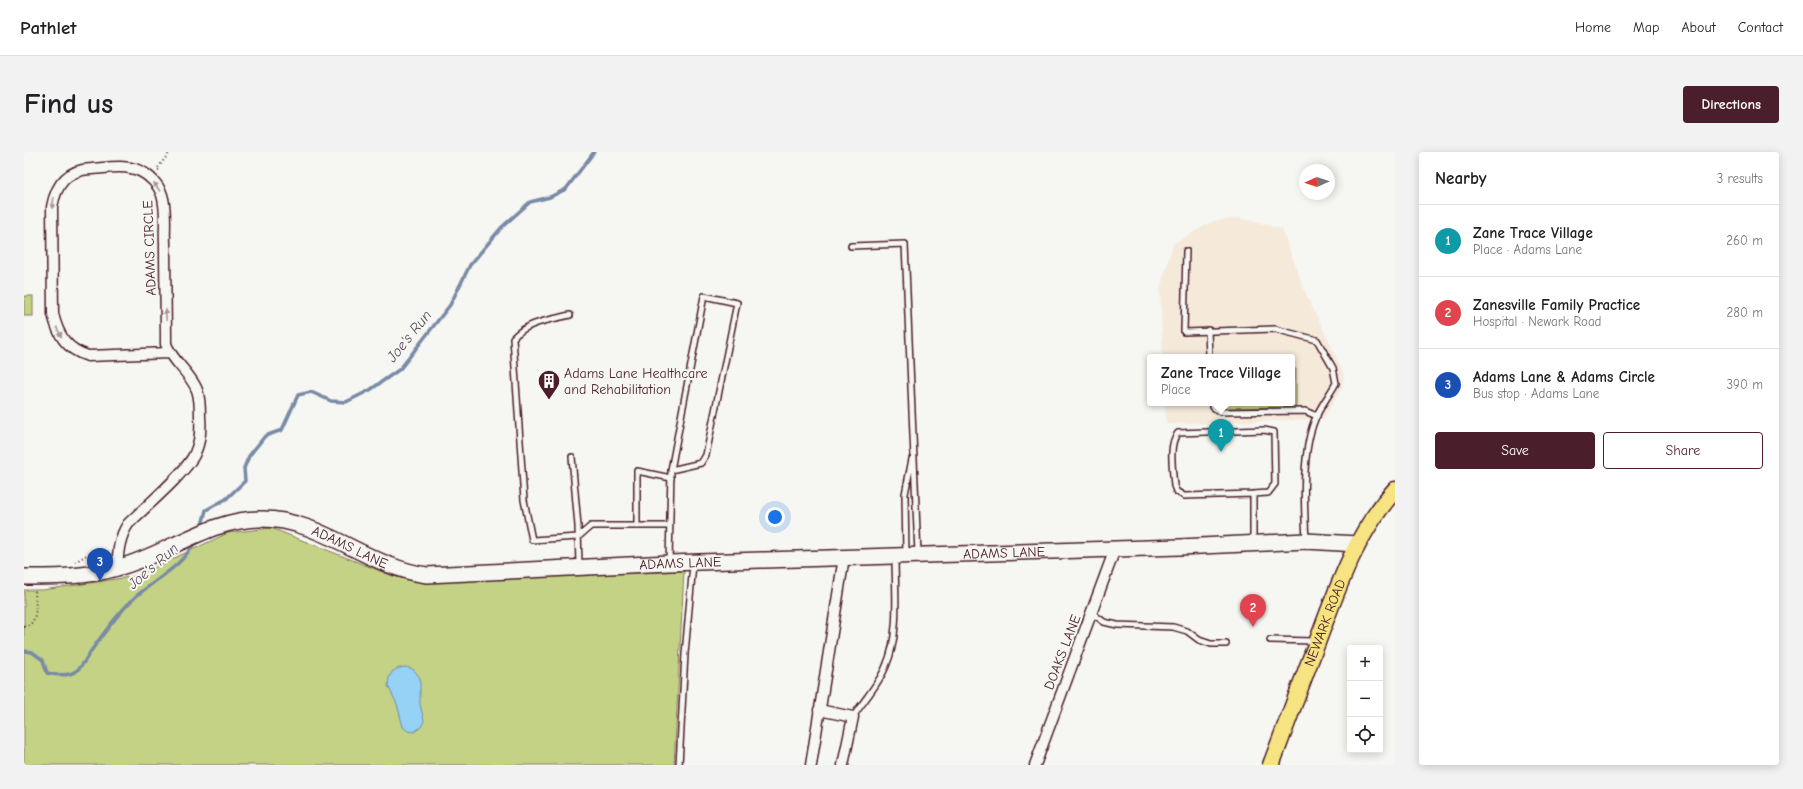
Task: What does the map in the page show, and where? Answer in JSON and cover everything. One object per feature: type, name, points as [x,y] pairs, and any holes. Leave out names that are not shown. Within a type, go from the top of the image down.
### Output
[{"type":"main road","name":"NEWARK ROAD","points":[[1271,765],[1335,593],[1357,544],[1370,522],[1395,490]]},
{"type":"street","name":"ADAMS CIRCLE","points":[[128,167],[140,171],[157,185],[162,195],[164,219],[166,344],[169,353],[88,356],[77,352],[64,342],[56,328],[53,314],[52,207],[54,194],[61,182],[72,174],[85,169],[128,167]]},
{"type":"street","points":[[117,568],[121,535],[128,524],[184,469],[195,454],[199,442],[200,420],[198,391],[190,376],[169,353]]},
{"type":"street","name":"ADAMS LANE","points":[[30,582],[117,568],[150,557],[205,532],[245,519],[279,520],[310,529],[396,568],[414,574],[427,575],[669,563],[1115,549],[1306,541],[1357,544]]},
{"type":"street","name":"DOAKS LANE","points":[[1035,765],[1115,549]]},
{"type":"street","points":[[811,765],[844,557]]},
{"type":"street","points":[[819,710],[853,717],[843,765]]},
{"type":"lane","points":[[852,246],[905,244],[914,454],[906,555],[892,648],[886,666],[878,681],[853,717]]},
{"type":"lane","points":[[1186,251],[1184,332],[1208,330],[1275,329],[1317,340],[1333,368],[1336,383],[1316,416],[1310,436],[1304,507],[1306,541]]},
{"type":"lane","points":[[669,563],[671,470],[704,296],[737,303],[706,455],[701,463],[671,470]]},
{"type":"lane","points":[[570,315],[529,325],[513,338],[524,500],[532,540],[578,537],[591,526],[669,526]]},
{"type":"lane","points":[[1208,330],[1209,354]]},
{"type":"lane","points":[[1213,406],[1220,412],[1305,411],[1316,416]]},
{"type":"lane","points":[[1264,430],[1274,432],[1275,484],[1268,493],[1253,494],[1184,496],[1176,491],[1174,486],[1172,447],[1175,436],[1178,433],[1264,430]]},
{"type":"lane","points":[[906,555],[905,494],[914,454]]},
{"type":"lane","points":[[572,457],[579,567]]},
{"type":"lane","points":[[637,526],[637,471],[671,478]]},
{"type":"lane","points":[[1253,494],[1254,544]]},
{"type":"lane","points":[[679,765],[685,654],[693,563]]},
{"type":"lane","points":[[1092,612],[1104,622],[1117,625],[1173,627],[1187,631],[1199,640],[1211,644],[1226,644]]},
{"type":"lane","points":[[1270,640],[1317,640]]},
{"type":"path","points":[[69,563],[92,552],[110,551],[110,547]]},
{"type":"path","points":[[24,627],[29,625],[34,619],[30,582]]},
{"type":"shaded area","points":[[1239,218],[1282,229],[1306,295],[1331,345],[1344,376],[1342,388],[1323,419],[1166,424],[1165,406],[1295,406],[1295,354],[1163,354],[1160,289],[1173,244],[1213,221]]},
{"type":"green space","points":[[24,296],[33,296],[33,316],[24,316]]},
{"type":"green space","points":[[1296,369],[1296,407],[1222,408],[1222,406],[1295,406]]},
{"type":"green space","points":[[271,528],[393,576],[426,583],[504,578],[684,571],[674,765],[24,765],[24,590],[43,590],[136,576],[228,533]]},
{"type":"water","points":[[406,667],[413,669],[420,678],[420,704],[424,721],[421,727],[414,732],[408,731],[403,727],[397,704],[388,686],[389,677],[393,671]]},
{"type":"waterway","name":"Joe's Run","points":[[201,529],[206,510],[226,499],[245,481],[244,468],[249,456],[265,436],[282,430],[298,395],[311,392],[331,401],[346,402],[370,390],[400,369],[450,305],[470,265],[502,227],[530,202],[550,197],[566,189],[594,152]]},
{"type":"waterway","name":"Joe's Run","points":[[24,651],[32,652],[43,660],[47,673],[58,675],[73,673],[82,664],[125,607],[139,594],[174,567],[189,551],[195,541]]},
{"type":"place","name":"Adams Lane Healthcare and Rehabilitation","points":[[549,400]]},
{"type":"place","name":"Zane Trace Village","points":[[1221,452]]},
{"type":"place","name":"Adams Lane & Adams Circle","points":[[100,581]]},
{"type":"place","name":"Zanesville Family Practice","points":[[1253,627]]}]
